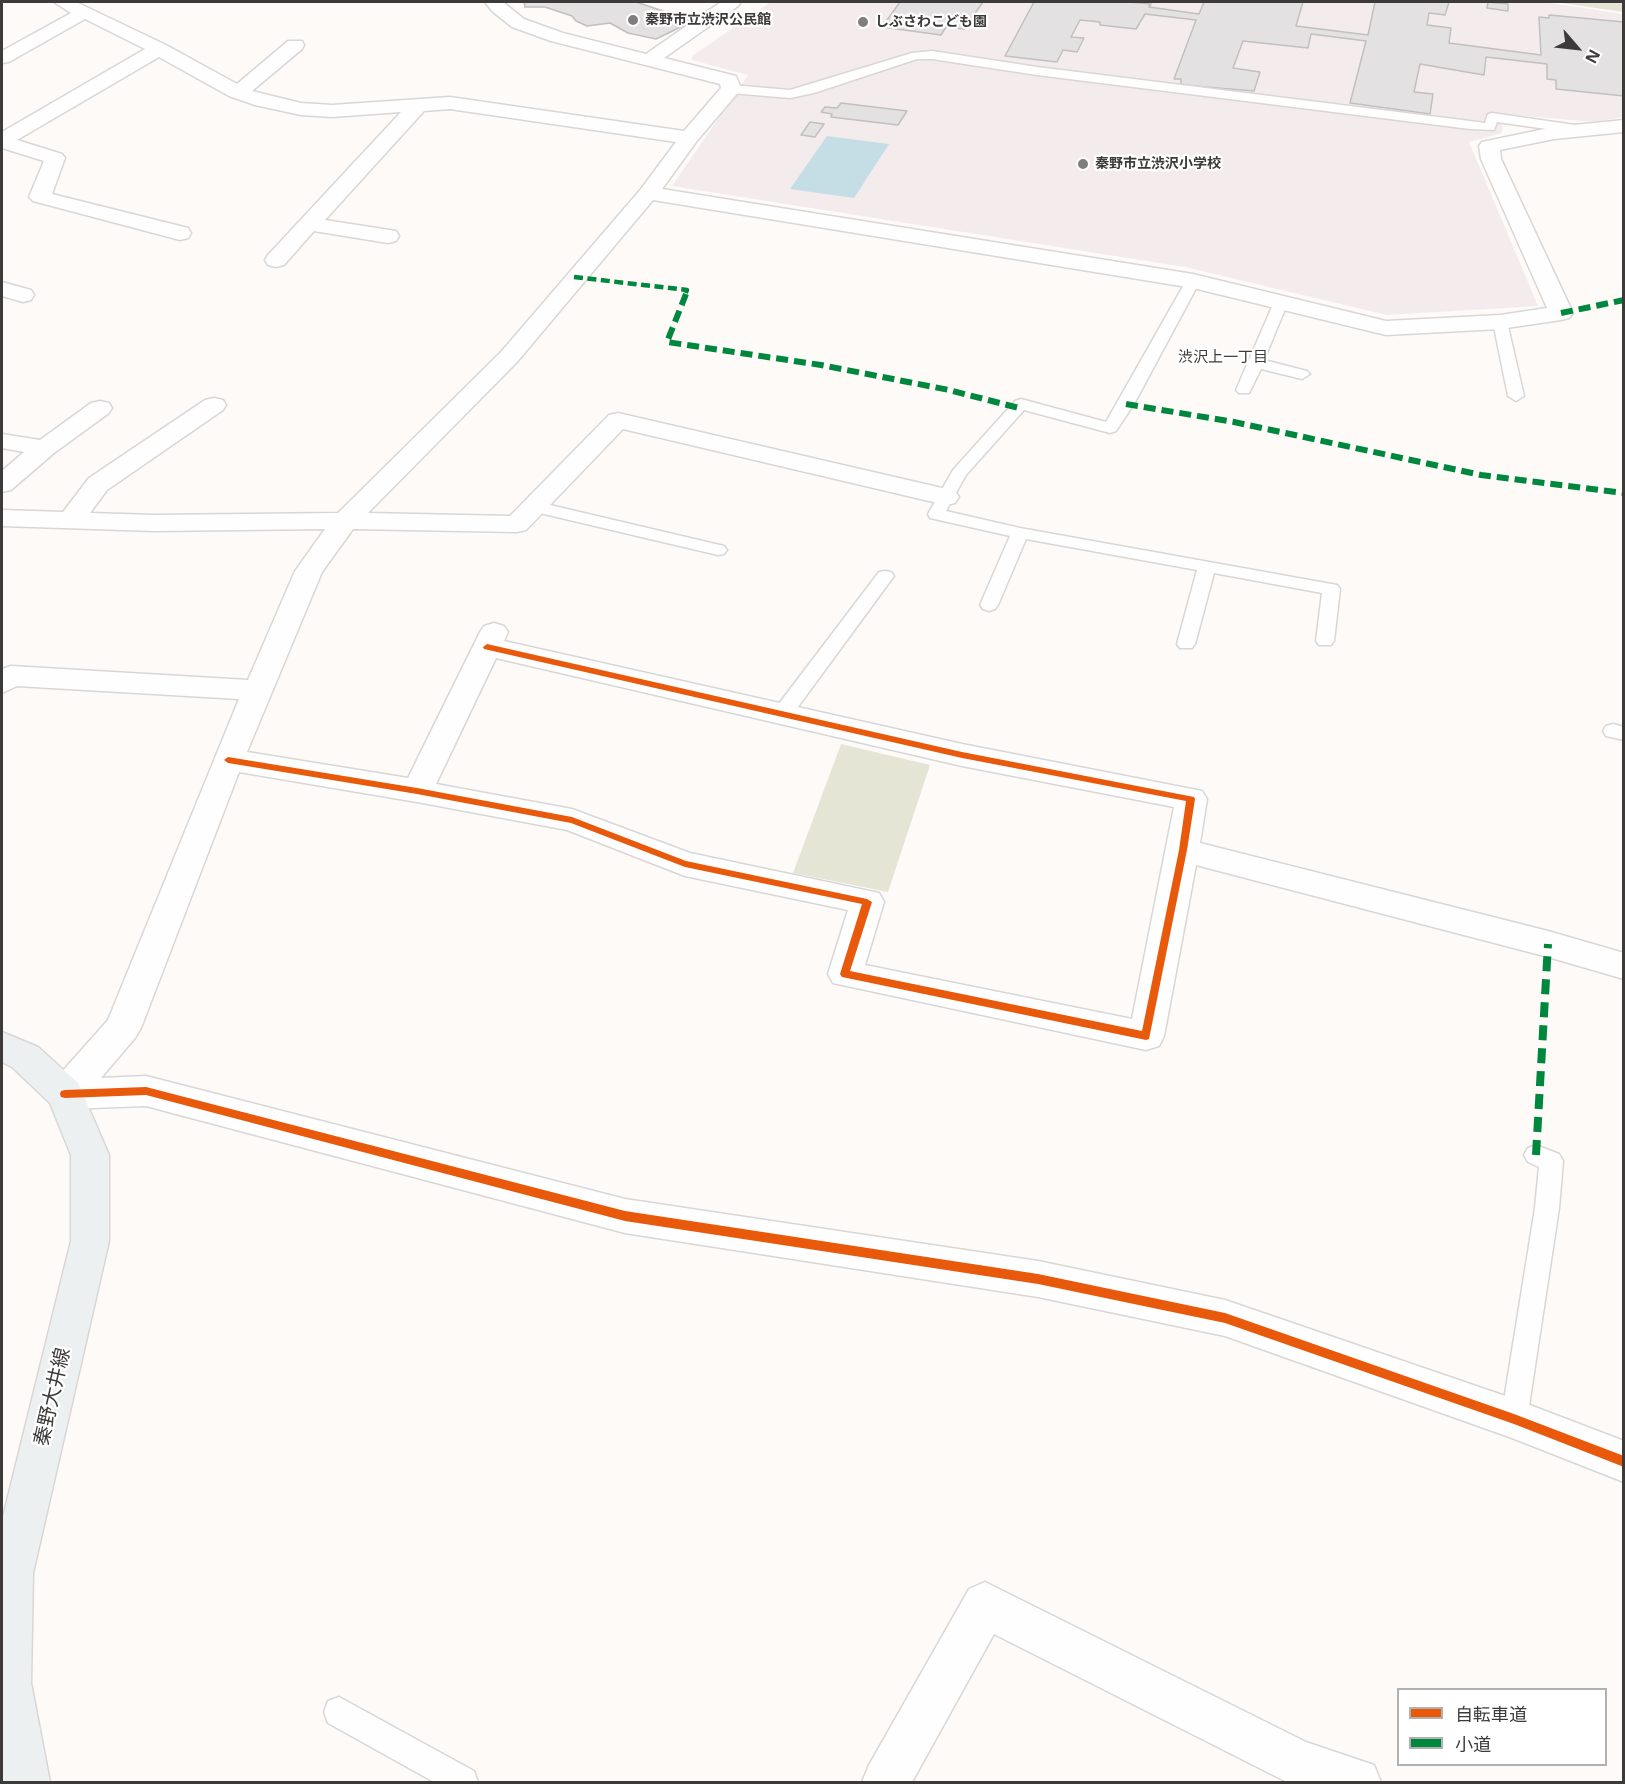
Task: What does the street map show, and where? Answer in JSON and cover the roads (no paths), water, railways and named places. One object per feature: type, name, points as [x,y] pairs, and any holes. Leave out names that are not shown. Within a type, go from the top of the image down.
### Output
[{"type":"main road","name":"秦野大井線","points":[[2,1046],[25,1057],[65,1094],[90,1155],[90,1241],[6,1576],[8,1683],[26,1782]]},
{"type":"street","points":[[63,2],[159,49],[236,92],[255,99],[301,109],[332,111],[450,103],[689,138]]},
{"type":"street","points":[[65,1094],[123,1028],[228,760],[309,571],[345,521],[509,357],[648,193],[689,138],[731,88],[729,80],[557,37],[518,23],[495,2]]},
{"type":"street","points":[[651,59],[732,2]]},
{"type":"street","points":[[2,58],[83,13]]},
{"type":"street","points":[[236,92],[252,83],[295,45]]},
{"type":"street","points":[[2,141],[159,49]]},
{"type":"street","points":[[276,260],[417,106]]},
{"type":"street","points":[[648,193],[1193,280],[1386,328],[1500,322],[1560,313],[1491,159],[1489,146],[1554,133],[1623,126]]},
{"type":"street","points":[[2,141],[55,158],[40,197],[180,232]]},
{"type":"street","points":[[337,165],[360,168]]},
{"type":"street","points":[[308,224],[388,236]]},
{"type":"street","points":[[71,520],[98,484],[214,405]]},
{"type":"street","points":[[2,484],[45,448],[100,408]]},
{"type":"street","points":[[2,518],[154,523],[345,521],[517,524],[618,420],[946,497]]},
{"type":"street","points":[[2,441],[45,448]]},
{"type":"street","points":[[228,760],[417,790],[572,820],[685,864],[867,902],[845,974],[1146,1036],[1191,799],[962,754],[782,714],[491,640],[417,790]]},
{"type":"street","points":[[2,683],[11,676],[257,690]]},
{"type":"street","points":[[1183,850],[1537,941],[1623,966]]},
{"type":"street","points":[[65,1094],[146,1091],[625,1216],[1038,1279],[1225,1318],[1514,1419],[1623,1462]]},
{"type":"street","points":[[886,1782],[985,1605],[1295,1773],[1357,1782]]},
{"type":"lane","points":[[731,88],[790,94],[810,90],[916,56],[932,55],[1037,71],[1470,126],[1490,127],[1492,117],[1582,130]]},
{"type":"lane","points":[[1193,280],[1126,404],[1110,428],[1022,405],[958,473],[936,514],[1020,533],[1331,589],[1325,641]]},
{"type":"lane","points":[[1244,390],[1281,302]]},
{"type":"lane","points":[[1500,322],[1516,396]]},
{"type":"lane","points":[[1256,363],[1302,374]]},
{"type":"lane","points":[[533,506],[718,550]]},
{"type":"lane","points":[[989,605],[1020,533]]},
{"type":"lane","points":[[1185,644],[1207,567]]},
{"type":"lane","points":[[782,714],[885,576]]},
{"type":"lane","points":[[1514,1419],[1547,1208],[1551,1161],[1536,1155]]},
{"type":"lane","points":[[339,1712],[463,1782]]},
{"type":"water","points":[[827,136],[889,144],[854,198],[790,189]]},
{"type":"place","name":"秦野市立渋沢公民館","points":[[633,20]]},
{"type":"place","name":"しぶさわこども園","points":[[863,22]]},
{"type":"place","name":"秦野市立渋沢小学校","points":[[1083,164]]},
{"type":"district","name":"渋沢上一丁目","points":[[1223,358]]}]
